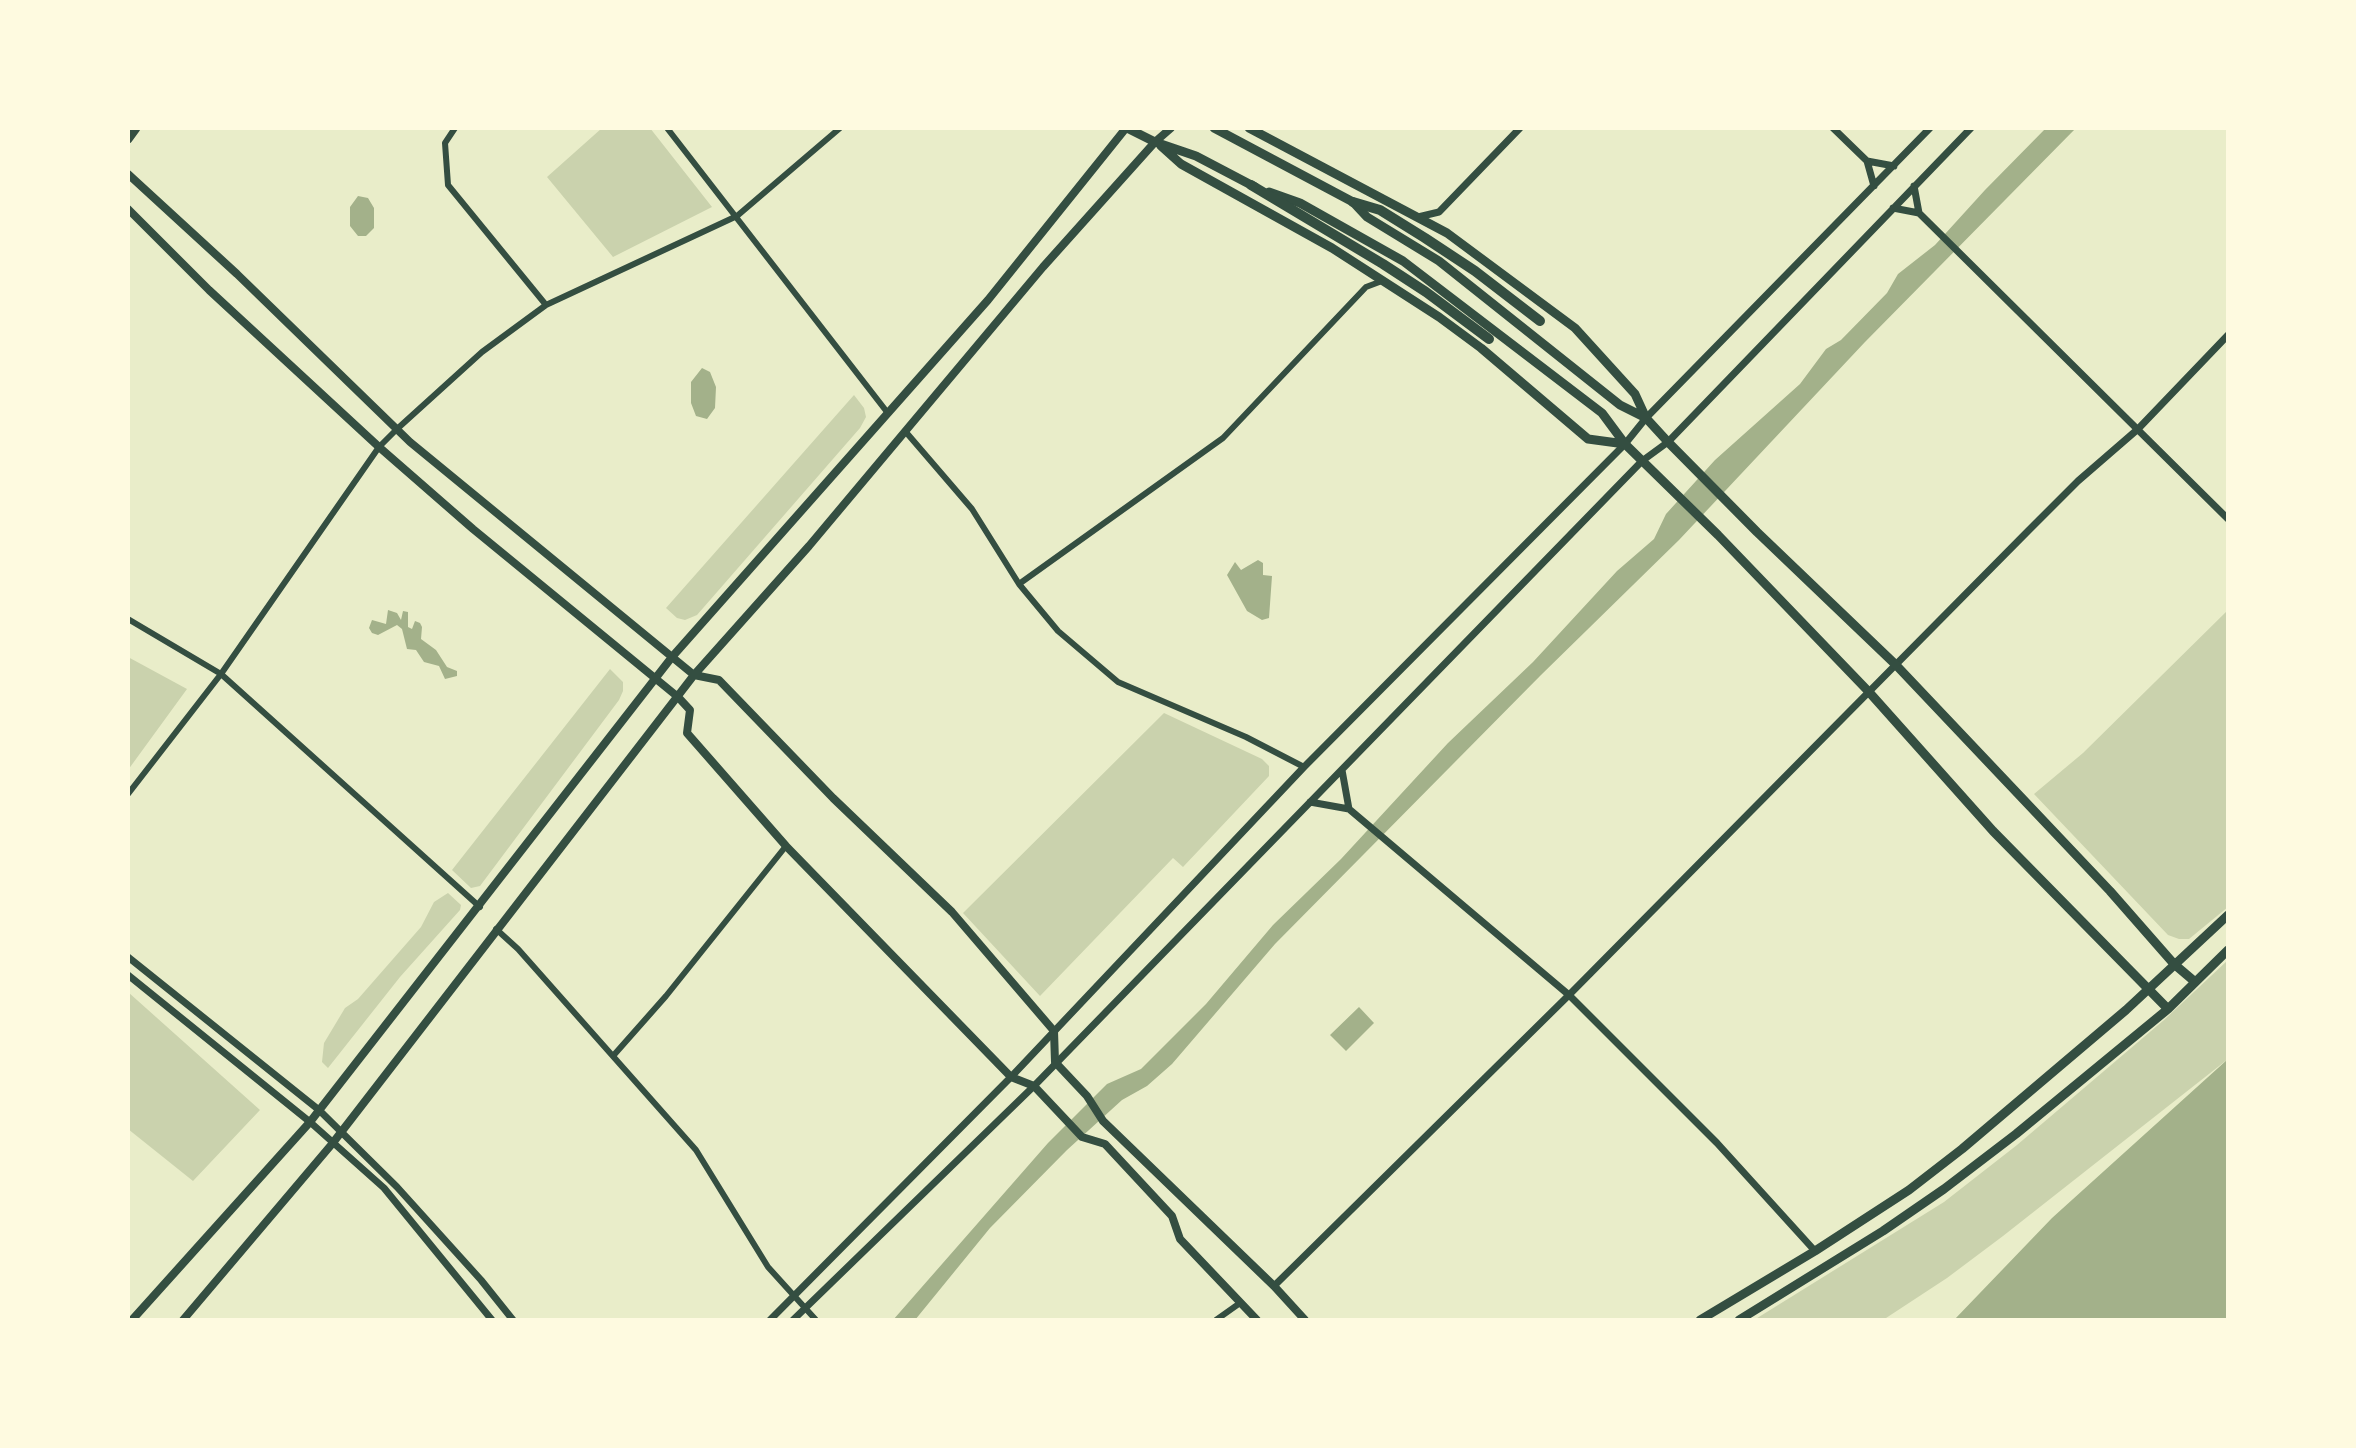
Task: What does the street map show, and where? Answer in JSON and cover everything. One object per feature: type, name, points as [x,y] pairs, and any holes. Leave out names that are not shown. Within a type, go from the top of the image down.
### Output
[{"type":"highway","points":[[1251,185],[1383,264],[1489,339]]},
{"type":"highway","points":[[1353,202],[1380,210],[1425,238],[1475,271],[1540,321]]},
{"type":"main road","points":[[128,139],[136,128]]},
{"type":"main road","points":[[132,1320],[310,1122],[672,657],[988,300],[1126,128],[1196,156],[1251,185],[1300,203],[1403,261],[1602,413],[1625,444],[1717,534],[1869,692],[1993,831],[2168,1009]]},
{"type":"main road","points":[[183,1320],[332,1144],[694,675],[809,546],[1043,267],[1171,128]]},
{"type":"main road","points":[[1214,128],[1353,202],[1367,217],[1439,261],[1620,405],[1646,418]]},
{"type":"main road","points":[[1249,128],[1447,233],[1575,328],[1635,394],[1646,418],[1668,442],[1733,509],[1896,665],[2110,891],[2174,964],[2194,981]]},
{"type":"main road","points":[[1155,142],[1181,164],[1384,280],[1481,348],[1588,439],[1625,444]]},
{"type":"main road","points":[[128,174],[237,274],[397,429],[694,675],[719,680],[833,798],[952,912],[1054,1031],[1055,1062],[1087,1096],[1103,1121],[1274,1286],[1305,1320]]},
{"type":"main road","points":[[128,209],[209,290],[379,447],[473,529],[678,697],[690,710],[687,733],[786,846],[1011,1077],[1034,1086],[1082,1137],[1105,1144],[1172,1216],[1180,1239],[1257,1320]]},
{"type":"main road","points":[[1700,1320],[1909,1190],[1962,1149],[2149,990],[2228,915]]},
{"type":"main road","points":[[1739,1320],[1883,1231],[1944,1189],[2168,1009],[2228,950]]},
{"type":"street","points":[[455,128],[445,143],[448,185],[546,305]]},
{"type":"street","points":[[667,128],[887,412]]},
{"type":"street","points":[[128,794],[221,674],[379,447],[397,429],[482,352],[546,305],[737,216],[840,128]]},
{"type":"street","points":[[1418,218],[1439,212],[1520,128]]},
{"type":"street","points":[[1833,128],[1867,161],[1874,186]]},
{"type":"street","points":[[770,1320],[1011,1077],[1304,767],[1625,444],[1646,418],[1930,128]]},
{"type":"street","points":[[793,1320],[1034,1086],[1642,461],[1668,442],[1971,128]]},
{"type":"street","points":[[1867,161],[1894,166]]},
{"type":"street","points":[[1914,186],[1919,213]]},
{"type":"street","points":[[1893,208],[1919,213],[2228,519]]},
{"type":"street","points":[[1439,212],[1447,233]]},
{"type":"street","points":[[1364,268],[1366,287]]},
{"type":"street","points":[[1019,584],[1223,438],[1366,287],[1384,280]]},
{"type":"street","points":[[1274,1286],[1569,995],[2078,481],[2138,429],[2228,335]]},
{"type":"street","points":[[905,431],[972,509],[1019,584],[1058,631],[1118,682],[1246,737],[1304,767]]},
{"type":"street","points":[[128,619],[221,674],[480,907]]},
{"type":"street","points":[[1342,770],[1349,809]]},
{"type":"street","points":[[1310,802],[1349,809],[1569,995],[1717,1143],[1815,1251]]},
{"type":"street","points":[[613,1056],[666,996],[786,846]]},
{"type":"street","points":[[496,929],[518,949],[696,1150],[768,1267],[816,1320]]},
{"type":"street","points":[[128,957],[319,1110],[418,1210],[513,1320]]},
{"type":"street","points":[[128,975],[310,1122],[384,1188],[492,1320]]},
{"type":"street","points":[[1216,1320],[1240,1303]]},
{"type":"shaded area","points":[[602,128],[650,128],[712,207],[613,257],[547,177]]},
{"type":"shaded area","points":[[2046,128],[2076,128],[1865,342],[1679,540],[1275,944],[1172,1064],[1147,1086],[1122,1100],[1067,1150],[990,1228],[915,1320],[893,1320],[1048,1143],[1107,1084],[1141,1069],[1206,1004],[1273,925],[1341,859],[1448,743],[1533,662],[1617,571],[1654,539],[1666,514],[1715,460],[1800,384],[1826,349],[1841,340],[1887,293],[1898,274],[1935,245]]},
{"type":"shaded area","points":[[358,196],[368,198],[374,208],[374,228],[366,236],[358,236],[350,226],[350,207]]},
{"type":"shaded area","points":[[702,368],[710,372],[716,387],[715,408],[707,419],[696,416],[691,403],[691,382]]},
{"type":"shaded area","points":[[854,395],[864,408],[866,417],[860,428],[697,615],[685,620],[677,618],[666,608]]},
{"type":"shaded area","points":[[1258,560],[1263,563],[1263,575],[1272,576],[1269,618],[1262,620],[1247,611],[1227,575],[1235,562],[1241,570]]},
{"type":"shaded area","points":[[388,610],[397,613],[401,620],[403,611],[408,612],[408,627],[412,629],[415,621],[420,623],[421,639],[436,650],[447,667],[457,671],[457,676],[445,679],[439,666],[424,662],[416,650],[407,649],[402,629],[397,625],[378,635],[372,633],[369,628],[372,620],[386,624]]},
{"type":"shaded area","points":[[2228,610],[2228,907],[2189,939],[2179,939],[2168,935],[2034,794],[2083,753]]},
{"type":"shaded area","points":[[128,657],[187,689],[128,770]]},
{"type":"shaded area","points":[[610,669],[623,682],[619,700],[480,886],[471,888],[452,870]]},
{"type":"shaded area","points":[[1164,713],[1262,759],[1269,766],[1269,776],[1183,867],[1173,858],[1040,996],[963,913]]},
{"type":"shaded area","points":[[448,893],[461,905],[460,910],[400,977],[328,1068],[322,1062],[324,1043],[345,1008],[358,999],[421,927],[434,902]]},
{"type":"shaded area","points":[[2228,960],[2228,1059],[2003,1236],[1883,1320],[1754,1320],[1944,1202],[2017,1145],[2164,1020]]},
{"type":"shaded area","points":[[128,992],[260,1110],[193,1181],[128,1129]]},
{"type":"shaded area","points":[[1359,1007],[1374,1023],[1346,1051],[1330,1035]]},
{"type":"shaded area","points":[[2228,1059],[2228,1320],[1954,1320],[2052,1218]]}]
